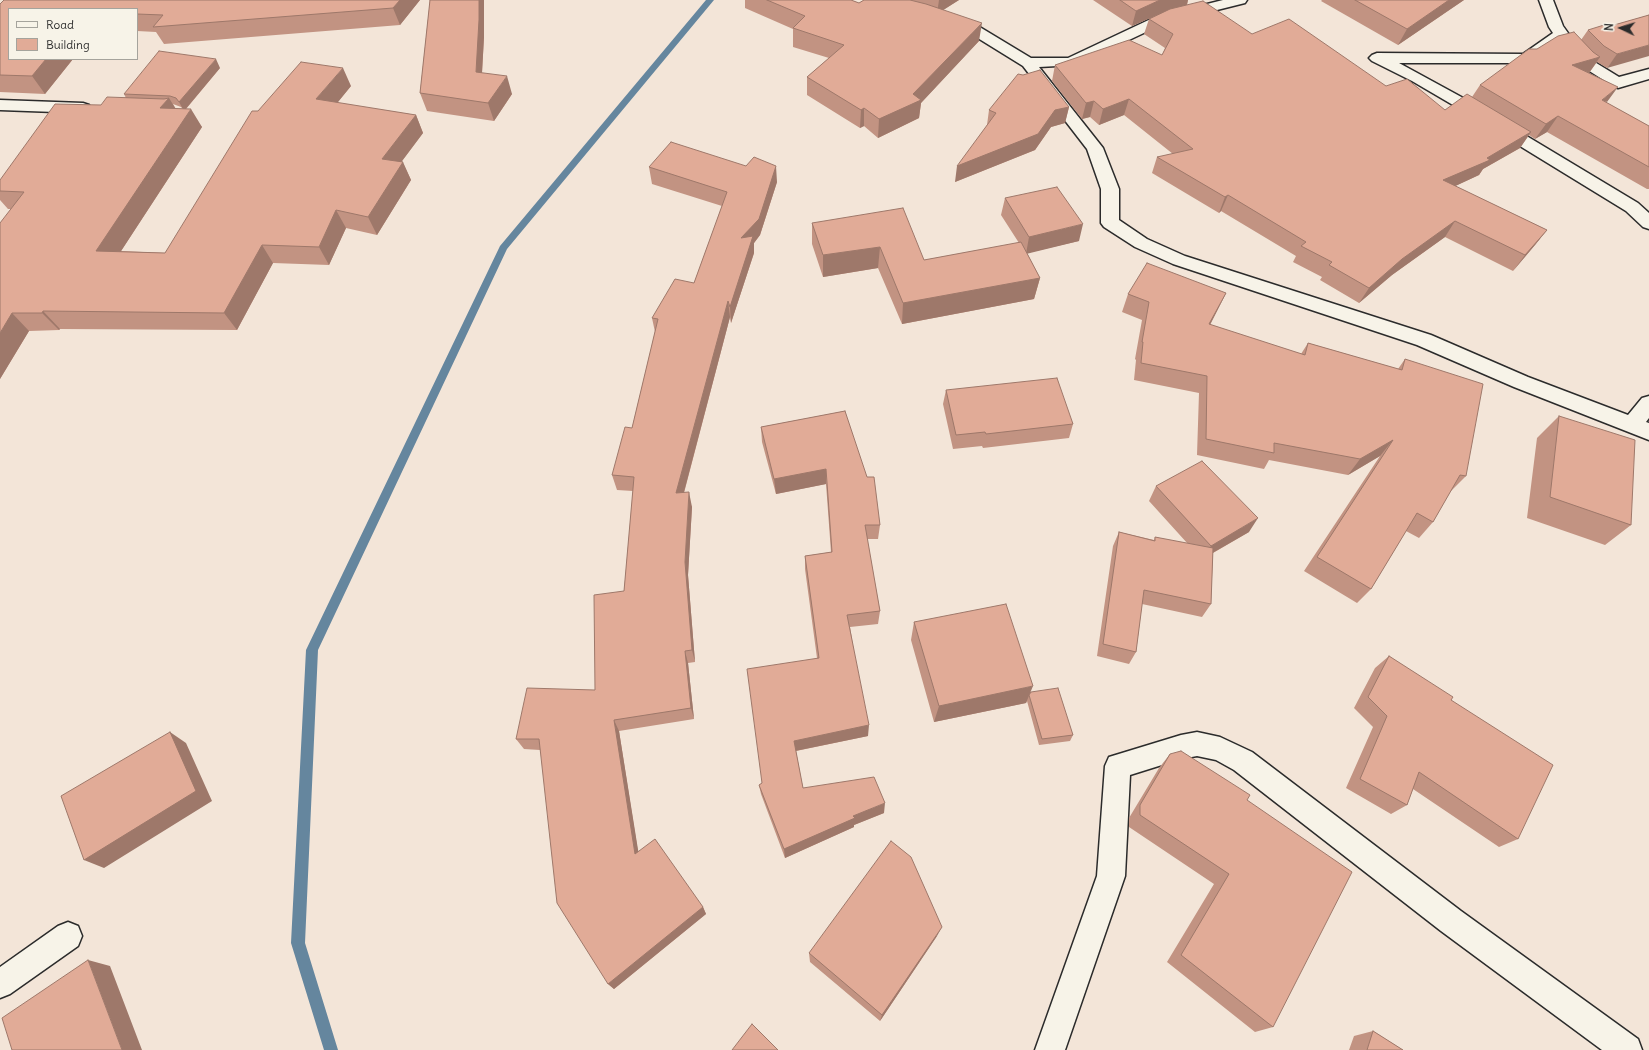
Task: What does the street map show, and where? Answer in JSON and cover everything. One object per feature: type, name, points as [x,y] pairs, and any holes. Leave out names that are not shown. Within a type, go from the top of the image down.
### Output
[{"type":"street","points":[[1028,63],[1071,62],[1160,20],[1240,0]]},
{"type":"street","points":[[1546,0],[1556,27],[1588,64],[1618,83],[1649,74]]},
{"type":"street","points":[[943,21],[973,29],[1028,63],[1095,148],[1110,189],[1110,223],[1141,243],[1179,260],[1424,340],[1521,382],[1640,429],[1649,404]]},
{"type":"street","points":[[1562,34],[1526,58],[1377,58],[1417,78],[1466,106],[1632,207],[1649,223]]},
{"type":"street","points":[[0,105],[96,109]]},
{"type":"street","points":[[1050,1050],[1111,876],[1118,766],[1180,747],[1198,744],[1220,748],[1243,761],[1451,921],[1627,1050]]},
{"type":"street","points":[[0,984],[68,936]]},
{"type":"building","points":[[4,0],[400,0],[393,8],[153,27],[163,15],[138,14],[138,8],[8,8],[8,60],[45,60],[32,76],[0,75],[0,4]]},
{"type":"building","points":[[430,0],[479,0],[476,72],[507,76],[488,103],[420,93]]},
{"type":"building","points":[[767,0],[851,0],[859,3],[864,0],[910,0],[982,23],[913,94],[921,100],[879,119],[864,108],[861,110],[807,77],[844,45],[793,28],[805,16]]},
{"type":"building","points":[[1120,0],[1160,0],[1136,11]]},
{"type":"building","points":[[1355,0],[1449,0],[1407,29]]},
{"type":"building","points":[[1203,1],[1252,34],[1289,19],[1386,86],[1407,79],[1445,110],[1467,94],[1531,132],[1487,158],[1490,160],[1443,180],[1547,230],[1525,255],[1455,221],[1402,259],[1369,288],[1329,265],[1332,262],[1301,246],[1306,242],[1228,195],[1225,197],[1157,157],[1193,149],[1129,99],[1103,109],[1094,101],[1086,103],[1055,65],[1129,40],[1162,55],[1173,34],[1149,19],[1170,9]]},
{"type":"building","points":[[1649,15],[1649,45],[1617,54],[1604,46],[1588,30],[1604,25],[1607,27]]},
{"type":"building","points":[[1574,32],[1593,52],[1600,57],[1572,65],[1618,87],[1602,100],[1649,126],[1649,167],[1558,116],[1546,124],[1480,85],[1529,49],[1537,49],[1558,36]]},
{"type":"building","points":[[159,51],[216,59],[179,102],[176,98],[170,96],[124,94]]},
{"type":"building","points":[[301,62],[343,68],[316,99],[416,115],[382,159],[403,162],[368,217],[336,210],[319,247],[262,245],[224,313],[43,311],[42,313],[12,313],[0,333],[0,223],[24,192],[0,191],[0,180],[55,104],[101,105],[107,97],[169,98],[160,108],[191,109],[96,251],[165,253],[252,111],[258,111]]},
{"type":"building","points":[[1040,70],[1069,107],[1055,110],[1038,134],[957,166],[996,113],[989,110],[1018,74],[1023,75]]},
{"type":"building","points":[[671,142],[746,166],[754,157],[776,166],[759,219],[741,238],[753,236],[730,307],[728,301],[676,493],[689,492],[685,562],[692,650],[685,651],[691,708],[614,720],[635,854],[655,839],[703,907],[608,984],[557,903],[539,739],[516,739],[527,688],[595,690],[594,595],[624,591],[634,477],[612,475],[625,427],[632,428],[658,319],[652,318],[675,279],[694,283],[727,192],[649,167]]},
{"type":"building","points":[[1057,187],[1083,224],[1029,237],[1005,198]]},
{"type":"building","points":[[903,208],[924,260],[1021,242],[1040,278],[903,303],[880,247],[823,255],[812,223]]},
{"type":"building","points":[[1147,263],[1226,293],[1209,324],[1305,355],[1308,343],[1402,370],[1405,359],[1483,384],[1466,476],[1460,475],[1433,522],[1417,513],[1371,589],[1317,557],[1393,440],[1360,459],[1274,443],[1274,453],[1206,439],[1207,376],[1141,363],[1142,342],[1149,302],[1128,294]]},
{"type":"building","points":[[1057,378],[1073,424],[986,434],[985,432],[956,435],[946,390]]},
{"type":"building","points":[[845,411],[867,477],[874,477],[880,525],[865,525],[880,611],[847,615],[869,725],[794,741],[803,788],[874,777],[885,803],[853,816],[855,818],[784,849],[759,785],[762,783],[747,669],[819,658],[805,556],[832,552],[826,469],[774,479],[761,427]]},
{"type":"building","points":[[1559,416],[1635,440],[1631,525],[1550,497]]},
{"type":"building","points":[[1202,461],[1258,518],[1211,546],[1156,486]]},
{"type":"building","points":[[1119,532],[1155,541],[1155,537],[1213,548],[1211,604],[1144,590],[1136,652],[1103,644]]},
{"type":"building","points":[[1006,604],[1033,686],[939,706],[914,622]]},
{"type":"building","points":[[1389,656],[1453,697],[1451,700],[1553,765],[1518,839],[1419,772],[1407,805],[1360,779],[1387,716],[1368,697]]},
{"type":"building","points":[[1058,688],[1073,735],[1042,739],[1029,695],[1031,692]]},
{"type":"building","points":[[170,732],[196,791],[84,860],[61,796]]},
{"type":"building","points":[[1181,751],[1250,795],[1247,800],[1352,872],[1273,1027],[1181,955],[1229,874],[1140,815],[1140,805],[1170,754]]},
{"type":"building","points":[[891,841],[911,857],[942,927],[882,1015],[809,953]]},
{"type":"building","points":[[88,960],[122,1050],[12,1050],[2,1018]]},
{"type":"building","points":[[752,1024],[778,1050],[732,1050]]},
{"type":"building","points":[[1373,1031],[1403,1050],[1367,1050]]},
{"type":"waterway","points":[[331,1050],[298,943],[312,650],[503,248],[710,0]]}]
